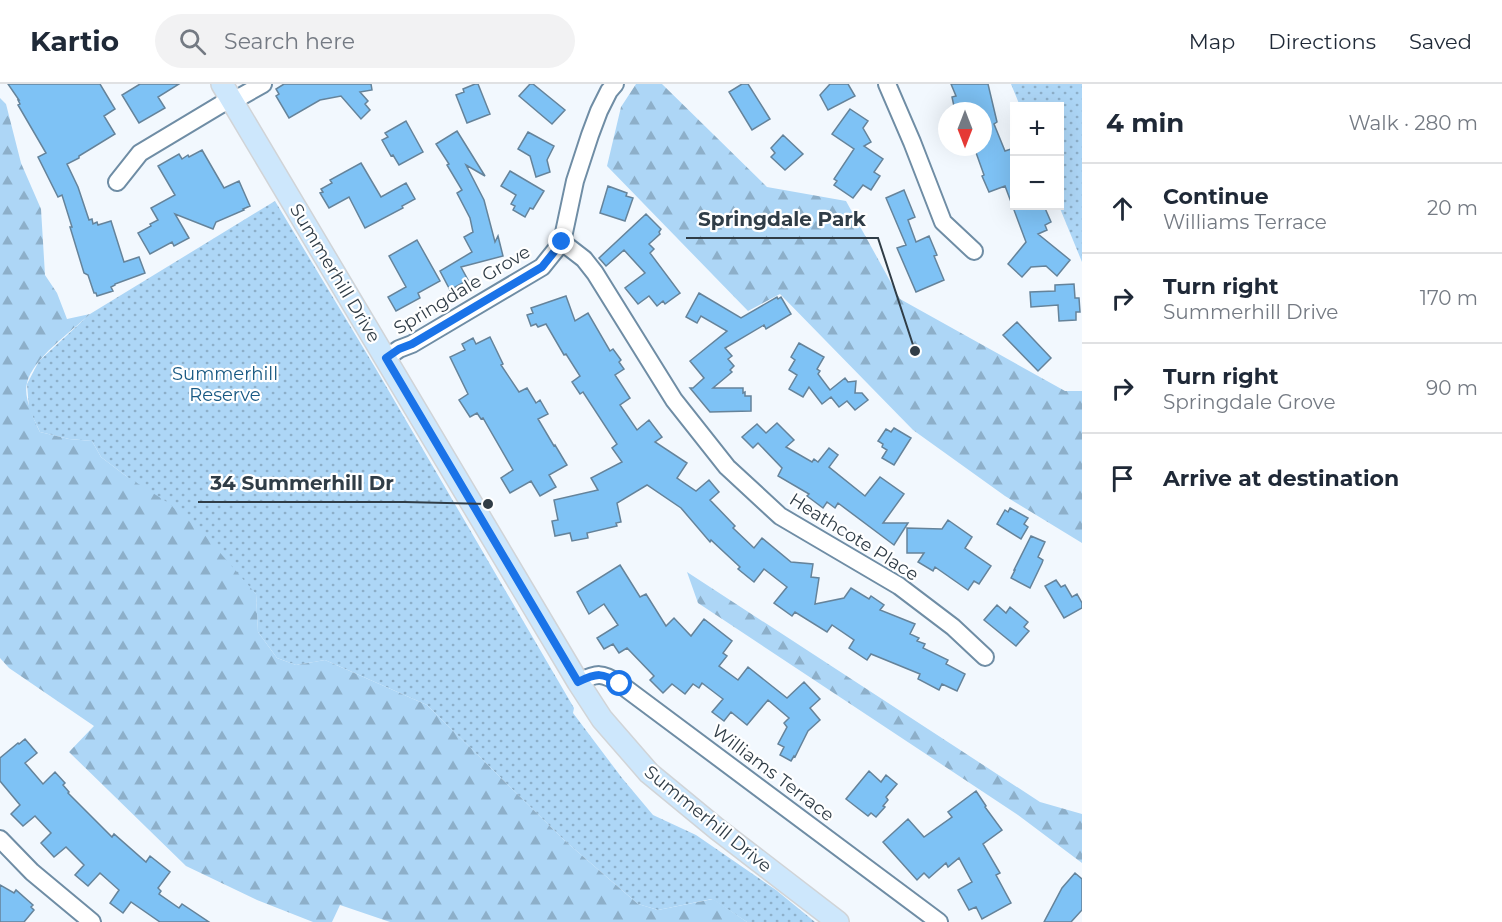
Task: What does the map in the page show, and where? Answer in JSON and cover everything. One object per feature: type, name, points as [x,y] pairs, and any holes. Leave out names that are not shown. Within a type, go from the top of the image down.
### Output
[{"type":"main road","name":"Summerhill Drive","points":[[228,95],[602,719],[649,773],[717,829],[838,922]]},
{"type":"street","points":[[117,182],[140,153],[228,95],[263,84]]},
{"type":"street","name":"Springdale Grove","points":[[386,358],[542,267],[562,242],[575,181],[590,135],[599,111],[615,84]]},
{"type":"street","points":[[887,84],[943,222],[974,251]]},
{"type":"street","name":"Heathcote Place","points":[[562,242],[584,259],[595,273],[674,400],[727,467],[780,516],[899,586],[953,627],[985,657]]},
{"type":"street","name":"Williams Terrace","points":[[578,682],[599,674],[608,676],[939,922]]},
{"type":"street","points":[[0,839],[32,872],[92,922]]},
{"type":"green space","points":[[636,84],[662,84],[767,187],[846,201],[900,299],[1065,391],[1082,391],[1082,543],[1005,496],[913,430],[780,294],[748,311],[607,166],[621,107]]},
{"type":"green space","points":[[1011,84],[1082,84],[1082,262],[1061,210],[1064,210],[1064,102],[1018,102]]},
{"type":"green space","points":[[0,98],[6,104],[21,163],[41,209],[45,275],[57,293],[67,319],[90,314],[45,355],[37,364],[27,383],[26,395],[40,432],[69,439],[92,441],[101,457],[167,502],[202,532],[256,594],[258,632],[277,658],[296,665],[325,660],[427,705],[564,840],[638,904],[658,910],[713,899],[747,922],[390,922],[340,905],[332,922],[313,922],[257,900],[186,866],[69,752],[94,726],[9,668],[0,658]]},
{"type":"green space","name":"Summerhill Reserve","points":[[275,201],[574,708],[573,713],[653,815],[696,835],[776,890],[815,922],[747,922],[712,899],[658,910],[638,904],[564,840],[427,705],[325,660],[296,665],[277,658],[258,632],[256,594],[126,476],[101,457],[92,441],[69,439],[40,432],[29,409],[27,384],[39,361],[90,314]]},
{"type":"green space","points":[[687,572],[1040,802],[1082,814],[1082,863],[1018,815],[698,603]]},
{"type":"building","points":[[8,84],[100,84],[115,109],[104,116],[115,134],[67,164],[78,187],[89,220],[92,219],[93,224],[97,222],[98,225],[111,221],[124,262],[139,257],[145,273],[115,284],[111,287],[113,291],[97,296],[94,293],[88,275],[84,273],[62,195],[58,197],[38,157],[46,153],[18,105],[19,100]]},
{"type":"building","points":[[140,84],[179,84],[158,97],[165,108],[139,123],[122,95]]},
{"type":"building","points":[[284,84],[371,84],[372,90],[360,92],[368,101],[365,104],[370,110],[361,119],[341,96],[320,100],[289,118],[276,96],[279,94],[276,89]]},
{"type":"building","points":[[478,84],[490,114],[467,123],[456,95]]},
{"type":"building","points":[[530,84],[565,110],[552,124],[519,96]]},
{"type":"building","points":[[742,84],[748,84],[770,119],[752,130],[729,92]]},
{"type":"building","points":[[830,84],[848,84],[855,96],[828,110],[820,95]]},
{"type":"building","points":[[951,84],[988,84],[997,122],[994,124],[1005,151],[1010,149],[1010,199],[1005,186],[989,192],[977,156],[992,156],[992,102],[953,102],[952,97],[956,96]]},
{"type":"building","points":[[850,109],[868,121],[863,128],[871,142],[864,146],[883,159],[874,172],[880,176],[871,190],[863,185],[853,198],[834,185],[837,181],[834,179],[854,149],[832,134]]},
{"type":"building","points":[[406,121],[423,152],[399,165],[382,140],[388,137],[385,133]]},
{"type":"building","points":[[457,131],[485,176],[466,165],[484,200],[495,242],[498,236],[503,256],[461,267],[468,280],[450,290],[440,271],[472,252],[464,237],[473,232],[470,218],[457,193],[462,190],[436,144]]},
{"type":"building","points":[[528,132],[554,146],[547,160],[550,172],[536,177],[530,156],[518,149]]},
{"type":"building","points":[[783,135],[803,154],[785,170],[771,157],[775,153],[771,148]]},
{"type":"building","points":[[202,150],[224,188],[239,181],[250,206],[216,222],[213,229],[175,214],[189,238],[174,246],[172,242],[150,254],[138,233],[158,220],[151,208],[175,195],[158,166],[179,154],[182,159]]},
{"type":"building","points":[[361,163],[381,197],[406,183],[415,199],[365,228],[349,197],[329,208],[320,193],[323,192],[321,189],[332,183],[330,180]]},
{"type":"building","points":[[510,171],[544,191],[525,217],[513,210],[515,206],[511,204],[516,195],[501,186]]},
{"type":"building","points":[[608,186],[627,193],[626,196],[633,198],[625,221],[600,213]]},
{"type":"building","points":[[904,190],[915,217],[908,220],[916,242],[929,236],[944,280],[916,292],[897,248],[906,245],[886,198]]},
{"type":"building","points":[[1014,210],[1046,210],[1051,222],[1045,225],[1047,230],[1038,234],[1070,260],[1057,276],[1046,266],[1031,267],[1022,277],[1008,264],[1026,242]]},
{"type":"building","points":[[646,214],[661,229],[660,234],[649,244],[654,249],[650,253],[680,293],[665,304],[663,301],[657,306],[649,296],[638,304],[625,288],[645,273],[624,250],[606,266],[599,258]]},
{"type":"building","points":[[417,240],[440,281],[418,293],[420,298],[396,311],[388,297],[406,287],[389,256]]},
{"type":"building","points":[[1074,284],[1075,298],[1079,298],[1080,312],[1076,312],[1076,320],[1059,321],[1058,305],[1031,307],[1030,292],[1055,291],[1055,285]]},
{"type":"building","points":[[699,293],[741,318],[777,297],[778,299],[781,297],[791,314],[766,329],[764,325],[725,348],[732,356],[728,359],[734,366],[730,370],[732,372],[713,388],[743,388],[745,396],[751,396],[751,411],[710,412],[690,388],[704,378],[690,361],[727,331],[701,316],[697,323],[686,317]]},
{"type":"building","points":[[566,296],[575,321],[588,313],[610,351],[613,349],[621,360],[619,362],[624,369],[615,375],[630,398],[620,405],[637,430],[649,420],[662,437],[655,442],[687,463],[677,478],[696,491],[709,480],[719,492],[710,500],[735,526],[733,528],[754,548],[762,538],[791,562],[813,564],[811,577],[819,578],[815,604],[844,598],[851,588],[869,599],[871,596],[884,605],[880,610],[915,624],[910,634],[919,638],[917,641],[925,644],[923,648],[948,660],[946,664],[965,674],[957,691],[942,684],[939,690],[918,679],[920,674],[871,654],[867,660],[849,648],[854,640],[832,625],[827,632],[795,612],[792,616],[774,603],[787,587],[764,569],[754,582],[738,569],[740,567],[711,540],[710,542],[681,508],[647,485],[617,503],[621,522],[616,523],[617,526],[587,533],[588,538],[572,541],[570,533],[555,536],[552,521],[558,520],[554,500],[598,490],[591,478],[622,462],[612,448],[617,444],[583,392],[580,394],[572,382],[580,376],[566,354],[564,355],[546,324],[538,327],[536,324],[531,326],[527,315],[533,313],[531,308]]},
{"type":"building","points":[[1017,322],[1051,358],[1038,371],[1003,335]]},
{"type":"building","points":[[490,337],[503,364],[501,365],[519,392],[527,388],[536,403],[540,400],[548,414],[538,419],[567,465],[549,475],[556,487],[540,496],[531,481],[510,493],[501,478],[513,470],[483,418],[481,419],[477,413],[470,417],[459,400],[468,394],[450,357],[465,350],[462,344],[473,338],[476,344]]},
{"type":"building","points":[[799,343],[824,357],[817,369],[830,390],[845,378],[848,382],[856,381],[855,393],[862,393],[868,400],[855,410],[847,401],[839,407],[831,397],[822,404],[809,387],[803,397],[789,389],[797,375],[789,370],[795,360],[791,357]]},
{"type":"building","points":[[777,423],[794,440],[786,447],[812,462],[814,459],[818,462],[829,448],[838,455],[829,467],[865,496],[880,477],[904,494],[883,523],[908,523],[894,545],[838,503],[835,508],[827,502],[823,508],[807,496],[809,494],[778,476],[782,468],[758,443],[753,448],[742,437],[757,424],[766,433]]},
{"type":"building","points":[[894,428],[911,438],[894,465],[882,458],[887,450],[878,441],[886,429],[891,432]]},
{"type":"building","points":[[1010,508],[1028,518],[1024,524],[1028,527],[1021,539],[997,524],[1005,510],[1008,512]]},
{"type":"building","points":[[948,520],[972,537],[965,548],[991,566],[979,584],[974,581],[968,590],[935,567],[933,571],[918,562],[924,553],[907,553],[907,528],[942,529]]},
{"type":"building","points":[[1031,536],[1045,542],[1038,557],[1043,560],[1030,588],[1011,578]]},
{"type":"building","points":[[620,565],[640,597],[646,594],[666,626],[674,618],[691,636],[704,619],[732,641],[723,653],[727,656],[719,666],[738,680],[748,667],[787,698],[804,682],[820,699],[810,708],[820,720],[808,731],[791,761],[780,755],[784,747],[778,744],[787,727],[784,723],[789,718],[768,700],[747,725],[731,712],[724,721],[712,712],[723,699],[702,683],[699,688],[693,684],[685,694],[672,684],[663,693],[650,680],[654,676],[627,648],[619,653],[613,644],[604,649],[597,638],[618,625],[604,604],[589,614],[577,592]]},
{"type":"building","points":[[1056,580],[1061,587],[1065,585],[1072,597],[1077,594],[1082,603],[1082,608],[1064,618],[1045,586]]},
{"type":"building","points":[[997,605],[1006,613],[1010,607],[1028,622],[1024,627],[1029,631],[1016,646],[984,620]]},
{"type":"building","points":[[25,739],[37,753],[25,763],[43,784],[55,772],[65,783],[63,785],[68,793],[112,837],[114,834],[146,862],[150,856],[170,872],[158,888],[161,891],[159,894],[179,908],[182,904],[209,922],[160,922],[131,902],[123,913],[110,903],[119,890],[100,873],[88,886],[75,875],[84,865],[66,847],[54,857],[41,843],[51,833],[35,816],[23,826],[11,814],[20,805],[0,781],[0,758]]},
{"type":"building","points":[[869,771],[881,782],[886,775],[897,784],[886,797],[888,800],[883,806],[885,807],[876,817],[871,813],[868,816],[846,799]]},
{"type":"building","points":[[976,791],[1002,830],[983,844],[1000,873],[996,875],[1011,903],[982,919],[976,907],[969,910],[958,890],[972,882],[959,858],[948,867],[946,863],[929,878],[924,873],[917,880],[883,842],[908,819],[924,837],[952,817],[948,812]]},
{"type":"building","points":[[1075,873],[1082,879],[1082,910],[1071,922],[1044,922],[1062,888]]},
{"type":"building","points":[[0,885],[14,893],[16,890],[33,905],[31,907],[34,910],[24,922],[0,922]]},
{"type":"place","name":"Springdale Park","points":[[915,351]]},
{"type":"place","name":"34 Summerhill Dr","points":[[488,504]]},
{"type":"route","points":[[562,242],[542,267],[386,358],[578,682],[599,674],[608,676],[620,684]]}]
